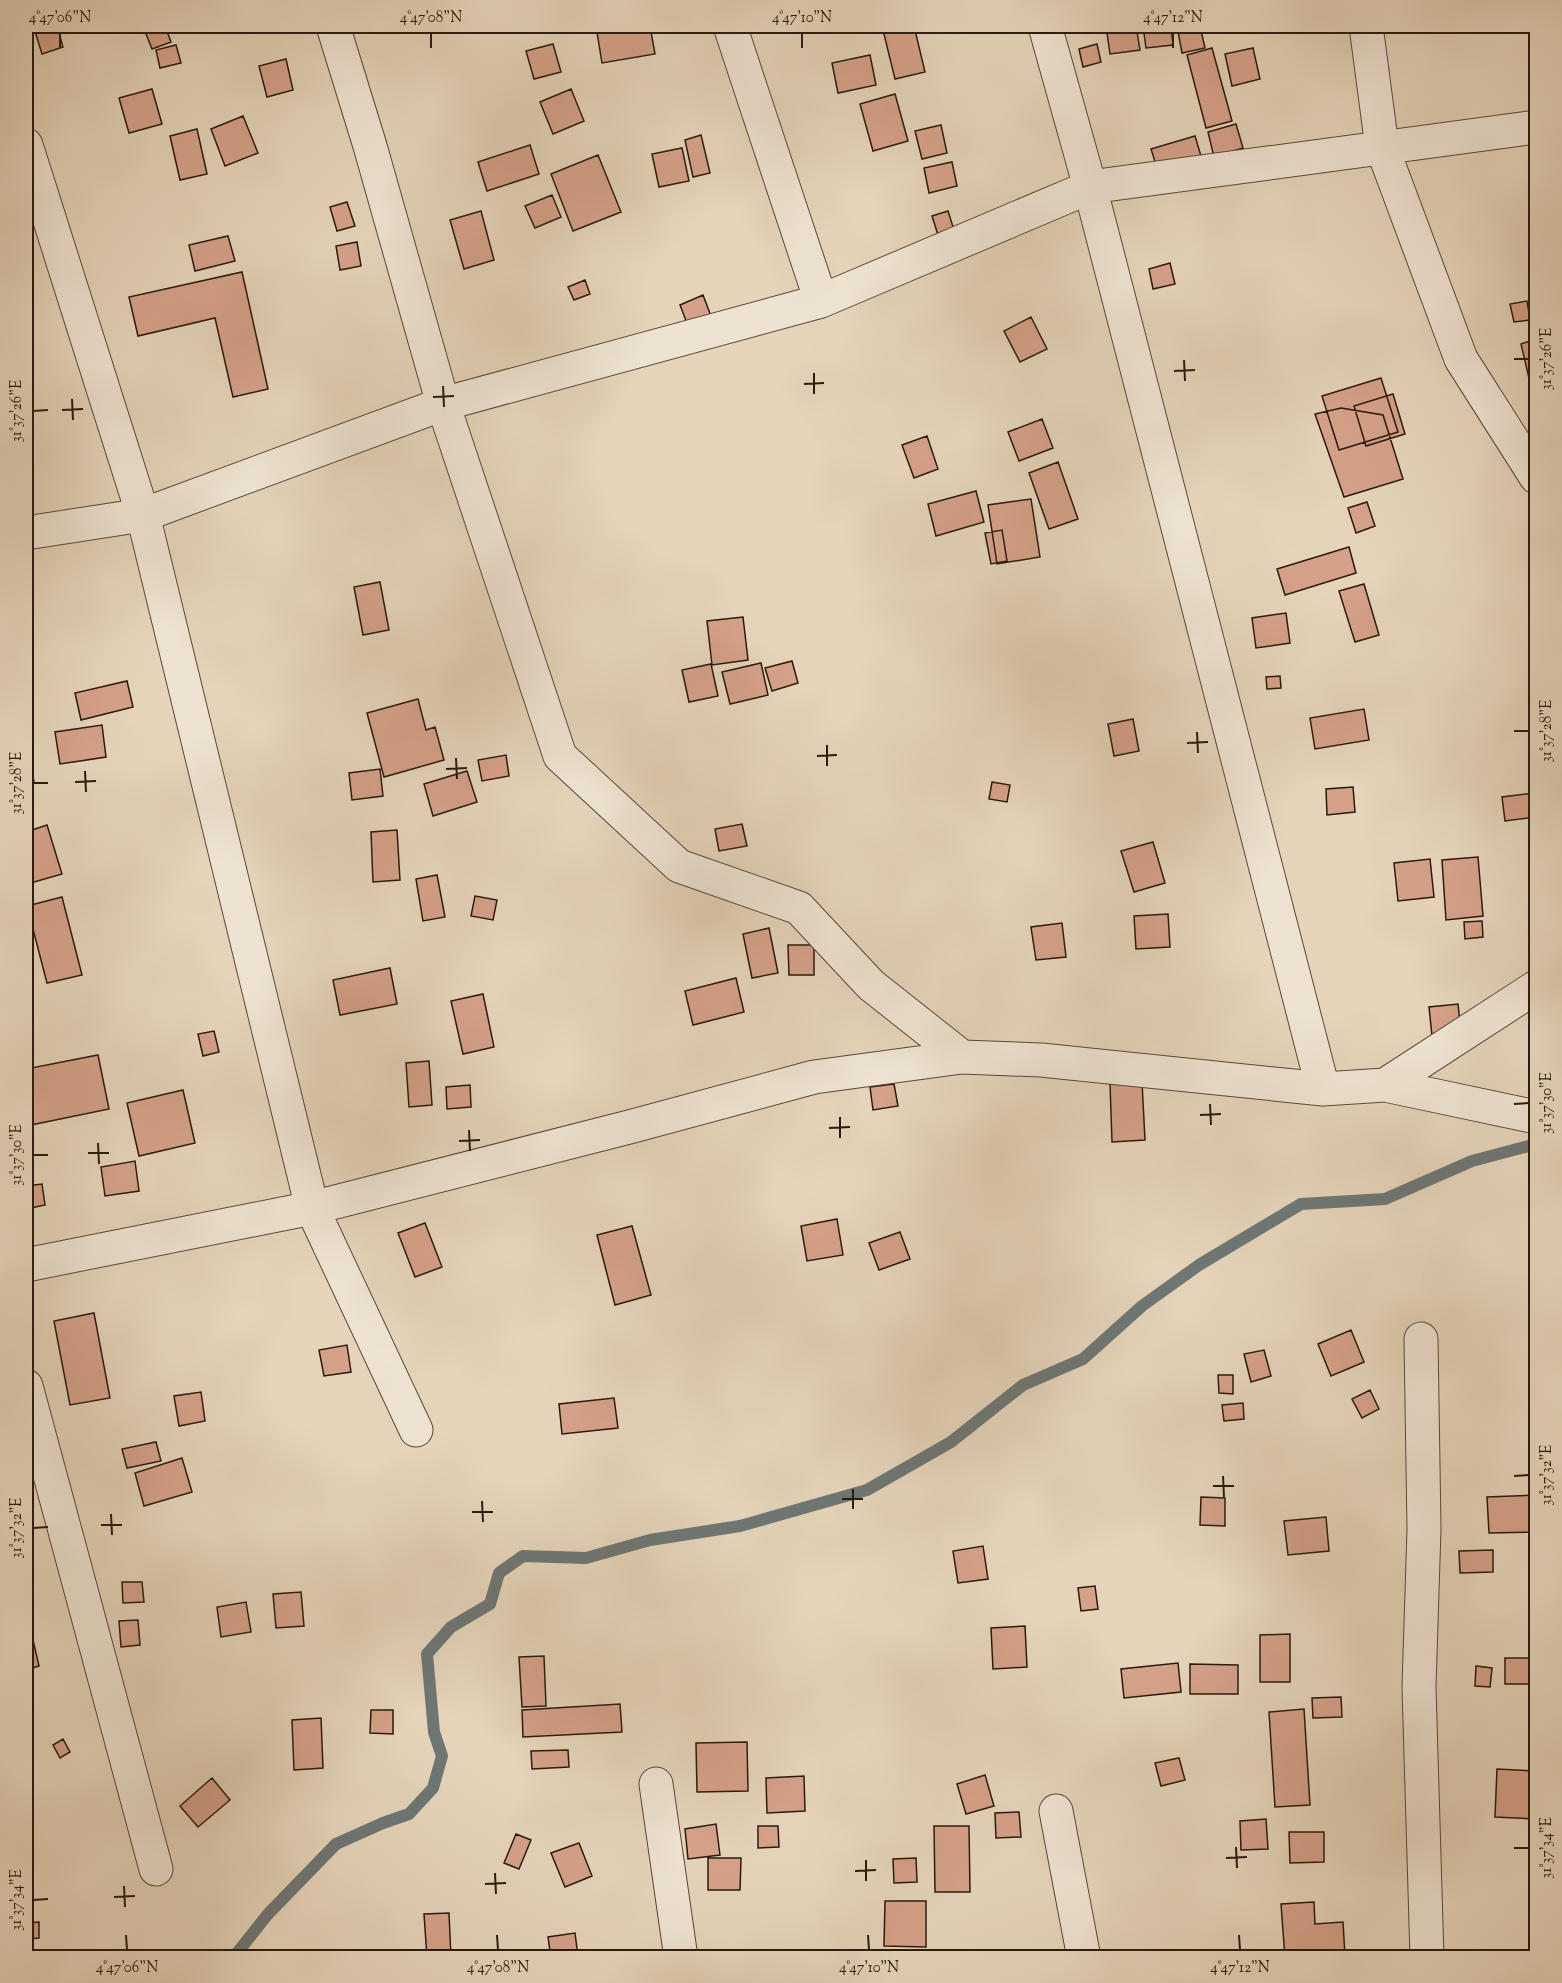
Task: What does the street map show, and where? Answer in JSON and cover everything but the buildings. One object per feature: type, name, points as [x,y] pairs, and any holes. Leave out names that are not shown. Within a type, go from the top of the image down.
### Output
[{"type":"street","points":[[333,26],[370,146],[443,404],[560,756],[678,866],[799,908],[871,985],[962,1057]]},
{"type":"street","points":[[730,26],[821,301]]},
{"type":"street","points":[[1045,26],[1090,187],[1323,1089]]},
{"type":"street","points":[[1366,26],[1382,147],[1461,359],[1536,477]]},
{"type":"street","points":[[26,533],[143,515],[443,404],[821,301],[1090,187],[1536,127]]},
{"type":"street","points":[[26,145],[143,515],[312,1208],[416,1430]]},
{"type":"street","points":[[1385,1085],[1536,987]]},
{"type":"street","points":[[26,1265],[312,1208],[814,1077],[962,1057],[1041,1060],[1323,1089],[1385,1085],[1536,1117]]},
{"type":"street","points":[[1421,1339],[1424,1529],[1419,1687],[1427,1958]]},
{"type":"street","points":[[26,1386],[156,1869]]},
{"type":"street","points":[[656,1784],[681,1958]]},
{"type":"street","points":[[1056,1811],[1084,1958]]},
{"type":"waterway","points":[[233,1958],[268,1914],[336,1844],[409,1814],[433,1788],[442,1756],[434,1732],[427,1654],[451,1627],[490,1604],[499,1573],[523,1556],[586,1558],[650,1540],[740,1526],[867,1490],[951,1442],[1023,1385],[1083,1359],[1142,1306],[1199,1265],[1301,1204],[1385,1199],[1472,1161],[1536,1144]]}]
